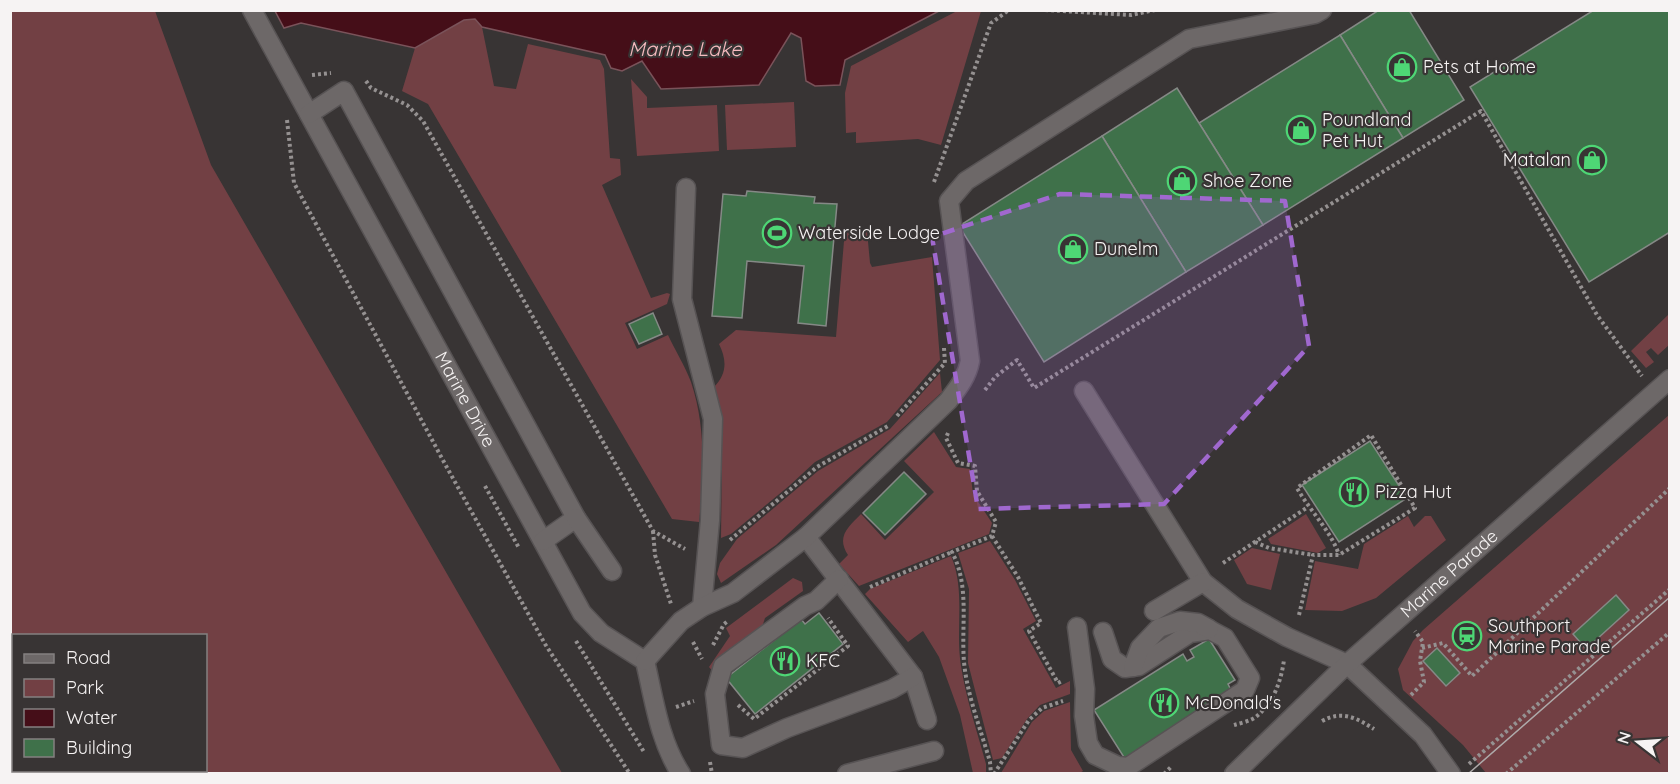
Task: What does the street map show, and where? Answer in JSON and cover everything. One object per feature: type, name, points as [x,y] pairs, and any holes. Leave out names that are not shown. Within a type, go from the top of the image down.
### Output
[{"type":"street","name":"Marine Drive","points":[[252,10],[582,613],[591,624],[645,661]]},
{"type":"street","points":[[681,774],[668,750],[661,730],[645,661],[681,621],[702,607],[733,593],[806,537],[948,401],[968,373],[970,361],[949,201],[966,181],[1189,39],[1315,14],[1322,10]]},
{"type":"street","points":[[309,114],[344,91],[576,518],[612,572]]},
{"type":"street","points":[[686,188],[682,299],[713,419],[710,520],[702,607]]},
{"type":"street","name":"Marine Parade","points":[[1234,774],[1347,663],[1670,379]]},
{"type":"street","points":[[1084,391],[1203,582],[1237,609],[1287,637],[1347,663],[1459,770]]},
{"type":"street","points":[[543,541],[576,518]]},
{"type":"street","points":[[806,537],[912,677],[927,720]]},
{"type":"street","points":[[839,579],[816,601],[805,606],[723,666],[715,694],[721,745],[743,748],[787,728],[892,689],[912,677]]},
{"type":"street","points":[[1154,611],[1203,582]]},
{"type":"street","points":[[1077,627],[1085,689],[1084,716],[1088,743],[1095,755],[1118,766],[1128,766],[1245,690],[1250,678],[1225,638],[1210,630],[1190,633],[1139,666],[1125,668],[1112,659],[1103,632]]},
{"type":"street","points":[[847,774],[934,751]]},
{"type":"path","points":[[1045,10],[1131,15],[1155,10]]},
{"type":"path","points":[[292,83],[311,75],[341,74]]},
{"type":"path","points":[[363,77],[371,88],[407,105],[423,120],[653,531],[706,561],[817,467],[888,426]]},
{"type":"path","points":[[981,394],[995,377],[1017,360],[1034,388],[1481,111],[1597,315],[1643,376]]},
{"type":"path","points":[[287,117],[294,183],[545,644],[630,774]]},
{"type":"path","points":[[896,417],[945,363]]},
{"type":"path","points":[[950,424],[946,438],[958,463],[975,466],[977,491],[996,522],[992,536],[1018,578],[1041,623],[1029,631],[1058,684],[1066,679]]},
{"type":"path","points":[[1254,541],[1269,548],[1313,555],[1340,555],[1415,508],[1371,435],[1297,488],[1308,507],[1335,542],[1340,555]]},
{"type":"path","points":[[1422,648],[1443,643],[1472,676],[1670,489]]},
{"type":"path","points":[[1223,563],[1308,507]]},
{"type":"path","points":[[992,536],[952,552],[958,564],[964,590],[964,664],[992,774]]},
{"type":"path","points":[[1299,615],[1313,555]]},
{"type":"path","points":[[1459,770],[1670,589]]},
{"type":"path","points":[[715,694],[729,697],[754,719],[848,646],[828,618]]},
{"type":"path","points":[[1407,699],[1424,682],[1420,661],[1423,642],[1414,630]]},
{"type":"path","points":[[1506,774],[1670,632]]},
{"type":"path","points":[[992,774],[1029,720],[1042,708],[1070,698]]},
{"type":"path","points":[[1321,722],[1330,717],[1354,717],[1374,729]]},
{"type":"highlighted area","points":[[1060,194],[1285,201],[1309,346],[1164,504],[978,509],[932,237]]},
{"type":"green space","points":[[10,11],[155,11],[211,165],[562,773],[11,773]]},
{"type":"green space","points":[[957,11],[981,11],[941,145],[918,139],[856,143],[856,132],[846,133],[845,93],[851,66]]},
{"type":"green space","points":[[470,18],[475,19],[482,27],[494,86],[516,89],[528,44],[600,60],[604,69],[610,158],[620,159],[621,175],[602,185],[651,298],[670,294],[667,304],[625,323],[637,349],[668,335],[691,382],[699,416],[702,451],[699,522],[672,519],[428,104],[402,91],[415,48]]},
{"type":"green space","points":[[631,79],[647,97],[647,108],[717,105],[719,151],[637,156]]},
{"type":"green space","points":[[794,102],[796,147],[727,150],[725,105]]},
{"type":"green space","points":[[845,229],[867,231],[872,267],[932,257],[940,360],[887,422],[815,462],[731,534],[721,538],[722,456],[714,387],[724,367],[719,344],[736,330],[836,337]]},
{"type":"green space","points":[[1669,314],[1669,345],[1658,355],[1651,348],[1646,352],[1654,362],[1646,368],[1631,351]]},
{"type":"green space","points":[[940,373],[942,392],[776,545],[721,583],[717,574],[720,563],[737,539],[818,471],[890,429]]},
{"type":"green space","points":[[1669,415],[1669,773],[1486,773],[1463,745],[1403,690],[1398,669],[1413,641],[1423,630]]},
{"type":"green space","points":[[934,432],[956,467],[970,469],[973,494],[992,523],[989,534],[859,586],[839,564],[848,555],[843,543],[845,533],[861,514],[885,540],[934,492],[904,461]]},
{"type":"green space","points":[[1306,514],[1326,548],[1318,553],[1271,544],[1268,539]]},
{"type":"green space","points":[[1408,516],[1414,527],[1425,516],[1431,516],[1446,540],[1376,598],[1342,611],[1305,610],[1315,561],[1358,569],[1364,544]]},
{"type":"green space","points":[[990,541],[1015,580],[1036,621],[1023,629],[1056,688],[1070,681],[1070,694],[1040,705],[1027,719],[1002,758],[993,760],[968,663],[969,589],[958,553]]},
{"type":"green space","points":[[1252,548],[1280,554],[1271,590],[1247,584],[1234,560]]},
{"type":"green space","points":[[951,556],[958,583],[961,666],[986,764],[986,773],[973,773],[960,715],[939,657],[923,631],[908,642],[865,594],[870,589]]},
{"type":"green space","points":[[793,578],[802,582],[803,591],[765,618],[762,627],[715,674],[709,667],[730,636],[726,628]]},
{"type":"green space","points":[[1070,702],[1071,750],[1083,771],[1078,774],[1001,773],[1032,722],[1044,711]]},
{"type":"water","name":"Marine Lake","points":[[275,11],[939,11],[845,60],[840,85],[815,86],[806,81],[801,38],[791,33],[759,85],[661,89],[642,61],[622,71],[611,68],[605,55],[482,27],[475,19],[464,20],[415,48],[301,23],[284,28]]},
{"type":"building","name":"Pets at Home","points":[[1379,10],[1409,10],[1464,100],[1403,138],[1340,35]]},
{"type":"building","name":"Matalan","points":[[1594,10],[1670,10],[1670,232],[1589,282],[1470,87]]},
{"type":"building","name":"Poundland Pet Hut","points":[[1340,35],[1403,138],[1263,225],[1199,123]]},
{"type":"building","name":"Shoe Zone","points":[[1177,88],[1263,225],[1186,272],[1102,136]]},
{"type":"building","name":"Dunelm","points":[[1102,136],[1186,272],[1044,362],[959,226]]},
{"type":"building","name":"Waterside Lodge","points":[[747,191],[815,197],[814,203],[837,204],[826,326],[798,323],[804,266],[747,261],[742,318],[712,316],[723,194],[746,196]]},
{"type":"building","points":[[653,313],[662,334],[639,344],[629,324]]},
{"type":"building","name":"Pizza Hut","points":[[1370,441],[1407,498],[1339,542],[1302,485]]},
{"type":"building","points":[[904,472],[926,494],[885,535],[863,513]]},
{"type":"building","points":[[1616,595],[1629,610],[1586,649],[1573,634]]},
{"type":"building","name":"KFC","points":[[819,613],[843,644],[755,714],[726,678],[801,619],[805,624]]},
{"type":"building","name":"McDonald's","points":[[1209,639],[1235,680],[1228,684],[1234,696],[1127,762],[1094,710],[1183,654],[1187,661],[1194,657],[1190,650]]},
{"type":"building","points":[[1437,648],[1460,673],[1446,686],[1423,661]]},
{"type":"tram line","points":[[1468,774],[1670,597]]},
{"type":"place","name":"Pets at Home","points":[[1402,67]]},
{"type":"place","name":"Poundland Pet Hut","points":[[1301,130]]},
{"type":"place","name":"Matalan","points":[[1592,160]]},
{"type":"place","name":"Shoe Zone","points":[[1182,181]]},
{"type":"place","name":"Waterside Lodge","points":[[777,233]]},
{"type":"place","name":"Dunelm","points":[[1073,249]]},
{"type":"place","name":"Pizza Hut","points":[[1354,492]]},
{"type":"place","name":"Southport Marine Parade","points":[[1467,636]]},
{"type":"place","name":"KFC","points":[[785,661]]},
{"type":"place","name":"McDonald's","points":[[1164,703]]}]
